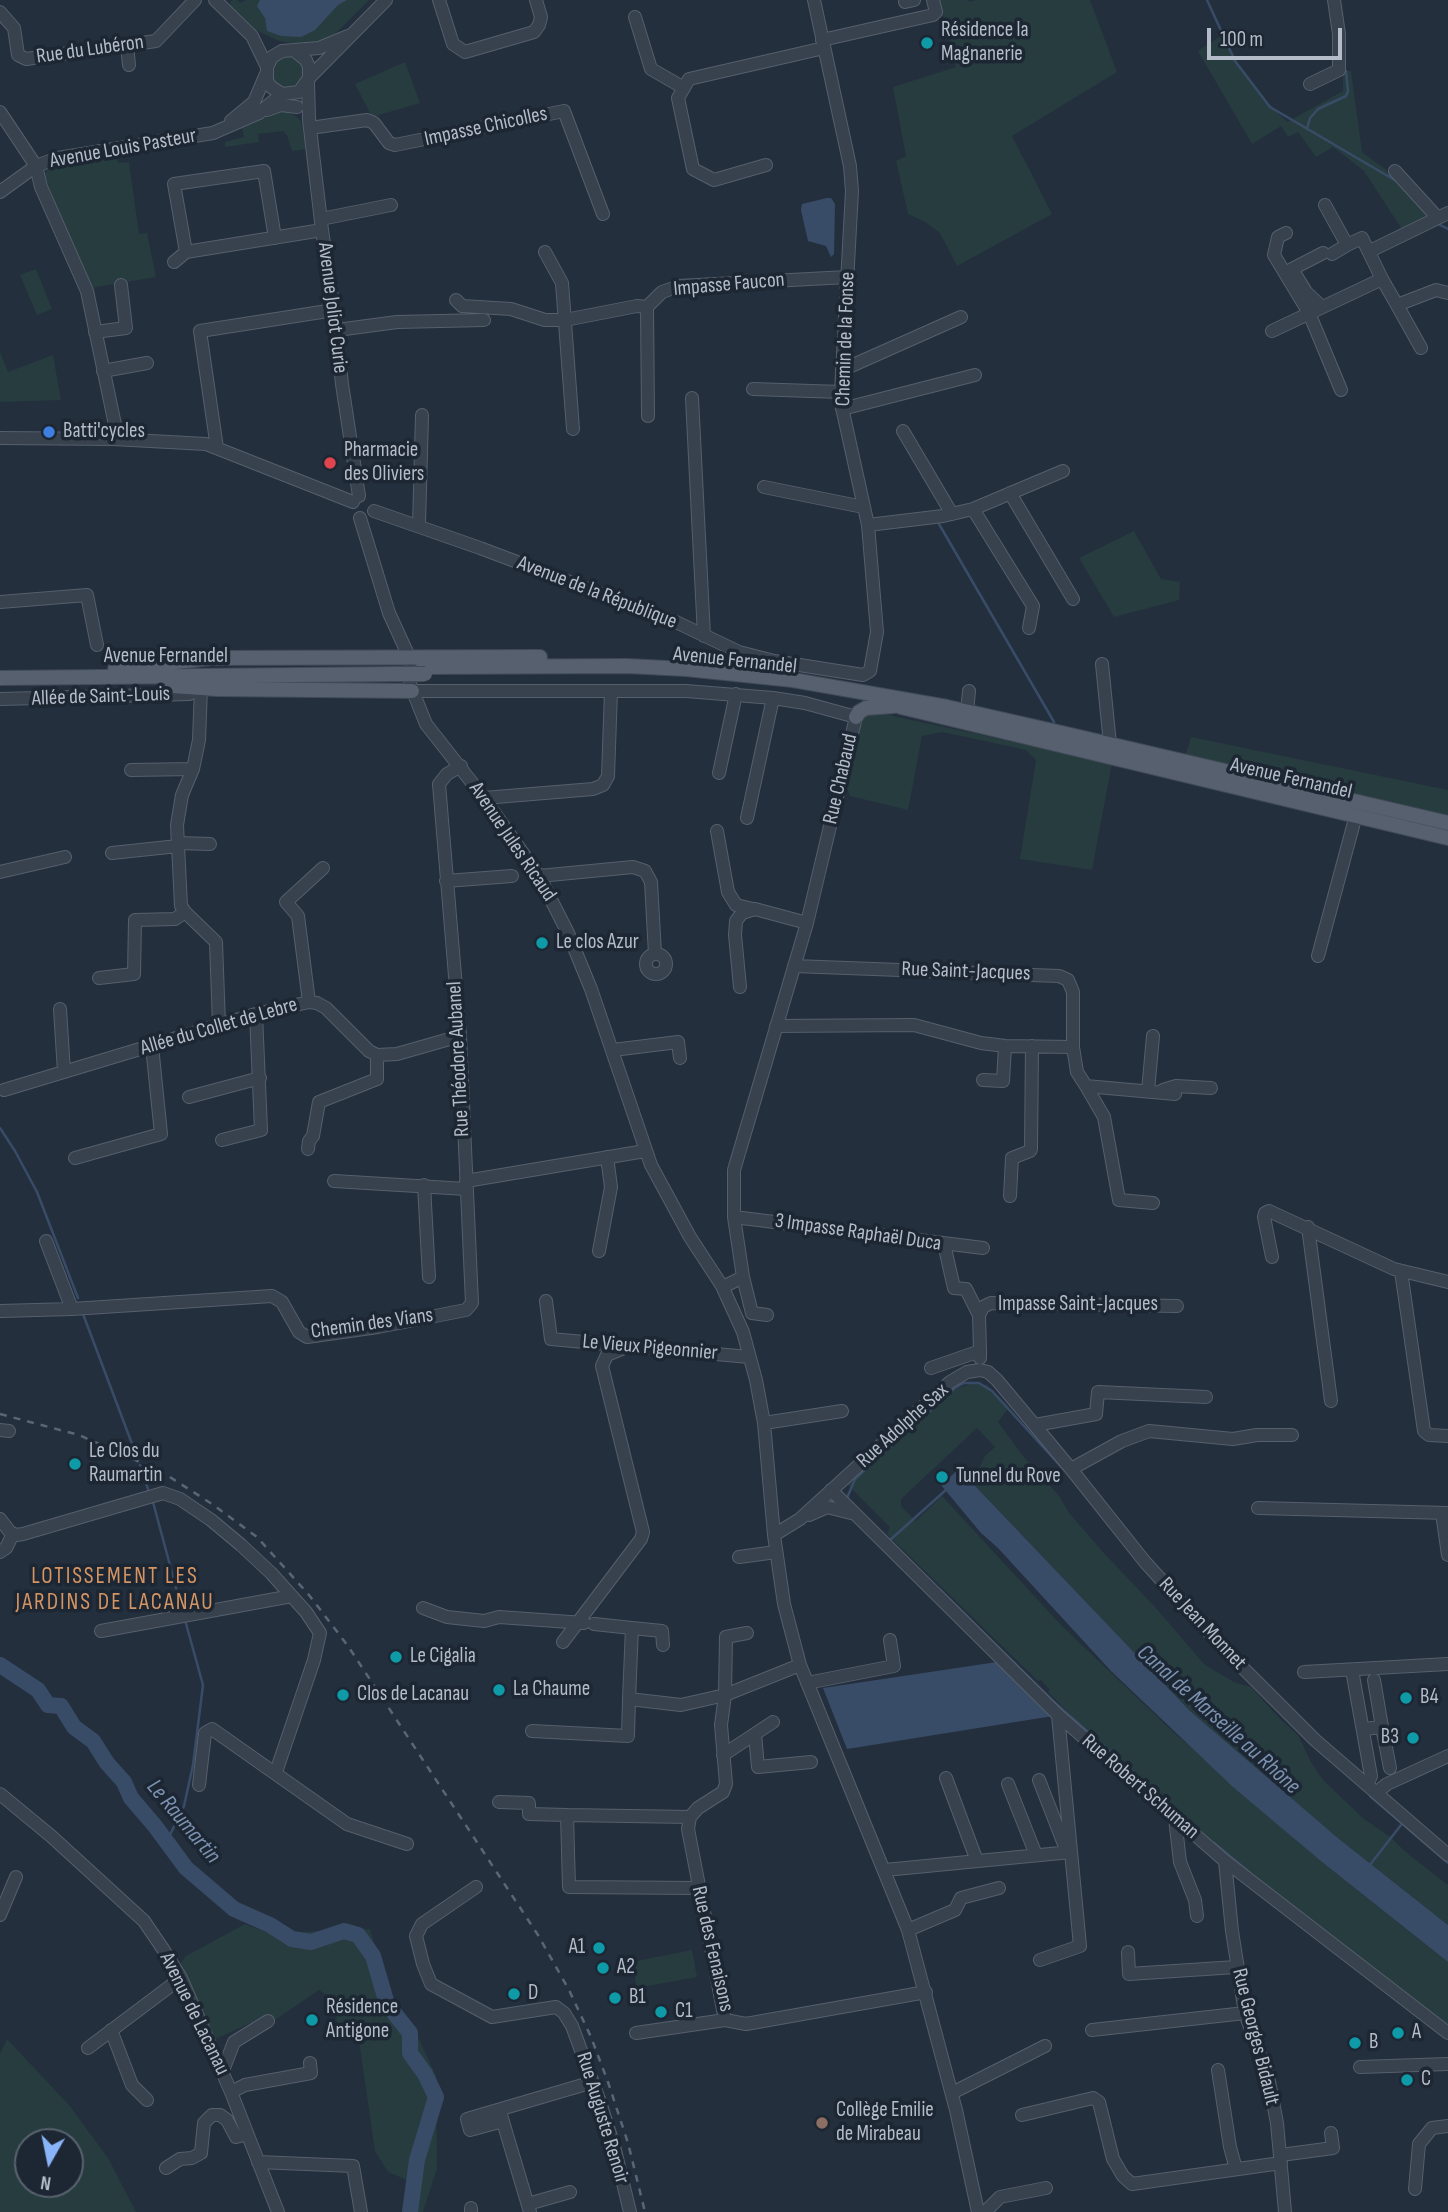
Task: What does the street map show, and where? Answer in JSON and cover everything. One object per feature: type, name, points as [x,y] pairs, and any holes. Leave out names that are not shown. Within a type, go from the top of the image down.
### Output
[{"type":"main road","name":"Avenue Fernandel","points":[[0,678],[627,666],[747,674],[840,687],[967,712],[1448,823]]},
{"type":"main road","name":"Avenue Fernandel","points":[[0,669],[623,674],[712,678],[815,691],[894,706],[1448,838]]},
{"type":"main road","points":[[61,678],[201,688],[410,672]]},
{"type":"main road","points":[[856,717],[866,708],[894,706]]},
{"type":"street","name":"Rue du Lubéron","points":[[0,12],[14,28],[18,55],[22,59],[156,41],[195,0]]},
{"type":"street","points":[[215,0],[252,36],[306,60],[309,67],[308,80]]},
{"type":"street","points":[[284,94],[299,92],[348,36],[386,0]]},
{"type":"street","points":[[439,0],[453,44],[465,52],[534,32],[541,18],[536,0]]},
{"type":"street","name":"Chemin de la Fonse","points":[[814,0],[849,153],[852,191],[841,392],[842,409],[868,525],[877,632],[870,671],[863,675]]},
{"type":"street","points":[[766,165],[714,180],[693,169],[678,98],[689,79],[933,15],[936,12],[933,0]]},
{"type":"street","points":[[1310,84],[1339,70],[1339,34],[1334,0]]},
{"type":"street","points":[[635,17],[651,69],[684,88]]},
{"type":"street","points":[[252,36],[271,87],[284,94],[298,107],[310,124]]},
{"type":"street","points":[[266,70],[272,57],[288,51],[319,48],[348,36]]},
{"type":"street","points":[[127,45],[129,65]]},
{"type":"street","name":"Avenue Louis Pasteur","points":[[213,133],[254,102],[266,70]]},
{"type":"street","name":"Avenue Joliot Curie","points":[[308,80],[321,225],[337,330],[356,499]]},
{"type":"street","name":"Avenue Louis Pasteur","points":[[259,113],[284,94]]},
{"type":"street","name":"Avenue Louis Pasteur","points":[[0,192],[36,166],[74,154],[213,133],[281,105],[298,107]]},
{"type":"street","name":"Impasse Chicolles","points":[[310,124],[367,120],[374,123],[389,143],[395,145],[564,111],[603,214]]},
{"type":"street","points":[[0,112],[36,166],[41,187],[87,291],[118,439]]},
{"type":"street","points":[[186,252],[174,184],[264,171],[275,238]]},
{"type":"street","points":[[1370,251],[1443,215],[1395,171]]},
{"type":"street","points":[[174,262],[186,252],[275,238],[391,205]]},
{"type":"street","points":[[1325,205],[1347,244]]},
{"type":"street","points":[[1286,233],[1278,237],[1274,254],[1310,313],[1341,390]]},
{"type":"street","points":[[1322,307],[1306,292],[1292,269],[1362,238],[1421,348]]},
{"type":"street","points":[[545,252],[562,283],[573,429]]},
{"type":"street","name":"Impasse Faucon","points":[[456,300],[462,306],[511,309],[545,320],[565,320],[638,306],[647,307],[662,292],[679,286],[848,277]]},
{"type":"street","points":[[1272,331],[1382,279]]},
{"type":"street","points":[[95,332],[126,328],[121,285]]},
{"type":"street","points":[[1397,305],[1436,289],[1448,293]]},
{"type":"street","points":[[647,307],[648,416]]},
{"type":"street","points":[[217,448],[200,331],[334,310]]},
{"type":"street","points":[[842,370],[961,317]]},
{"type":"street","points":[[337,330],[397,322],[484,320]]},
{"type":"street","points":[[103,371],[147,363]]},
{"type":"street","points":[[842,409],[975,375]]},
{"type":"street","points":[[753,390],[841,392]]},
{"type":"street","points":[[692,398],[704,636]]},
{"type":"street","points":[[418,525],[422,415]]},
{"type":"street","points":[[903,431],[952,514]]},
{"type":"street","points":[[0,438],[206,443],[356,499],[371,499],[374,511],[369,517],[360,518],[354,514],[356,499]]},
{"type":"street","points":[[868,525],[974,509],[1063,471]]},
{"type":"street","points":[[764,487],[863,507]]},
{"type":"street","points":[[1010,493],[1073,599]]},
{"type":"street","points":[[974,509],[1033,606],[1029,628]]},
{"type":"street","name":"Avenue de la République","points":[[374,511],[676,622],[739,652],[774,661],[863,675]]},
{"type":"street","name":"Avenue Jules Ricaud","points":[[360,518],[426,724],[484,798],[539,876],[568,933],[613,1050],[645,1151],[691,1237],[723,1287],[743,1332],[764,1423],[783,1604],[800,1665],[908,1930],[952,2093],[978,2212]]},
{"type":"street","points":[[0,602],[87,595],[97,645]]},
{"type":"street","points":[[1102,664],[1110,744]]},
{"type":"street","name":"Rue Chabaud","points":[[410,672],[611,691],[736,694],[805,703],[856,717],[807,923],[734,1170],[734,1217],[743,1277],[752,1313],[767,1315]]},
{"type":"street","points":[[201,688],[199,740],[193,769],[182,795],[177,825],[181,906],[216,942],[219,1025]]},
{"type":"street","name":"Allée de Saint-Louis","points":[[0,699],[189,694],[201,688]]},
{"type":"street","points":[[484,798],[593,789],[603,785],[608,776],[611,691]]},
{"type":"street","points":[[967,712],[969,691]]},
{"type":"street","points":[[719,773],[736,694]]},
{"type":"street","points":[[747,818],[773,698]]},
{"type":"street","name":"Rue Théodore Aubanel","points":[[460,766],[447,774],[439,784],[460,1036],[466,1185]]},
{"type":"street","points":[[131,770],[193,769]]},
{"type":"street","points":[[1318,957],[1356,816]]},
{"type":"street","points":[[717,831],[728,892],[736,905],[807,923]]},
{"type":"street","points":[[112,853],[178,844],[211,844]]},
{"type":"street","points":[[0,872],[65,857]]},
{"type":"street","points":[[309,1002],[298,916],[286,902],[323,867]]},
{"type":"street","points":[[539,876],[633,867],[645,871],[651,882],[655,954]]},
{"type":"street","points":[[446,881],[512,876]]},
{"type":"street","points":[[740,987],[736,921],[742,913],[755,909]]},
{"type":"street","points":[[99,978],[134,974],[135,920],[175,919],[185,912]]},
{"type":"street","name":"Rue Saint-Jacques","points":[[794,966],[1059,976],[1068,980],[1073,992],[1073,1047],[1077,1072],[1104,1117],[1119,1199],[1153,1203]]},
{"type":"street","name":"Allée du Collet de Lebre","points":[[4,1090],[256,1014],[309,1002],[326,1008],[369,1051],[377,1055]]},
{"type":"street","points":[[60,1009],[64,1072]]},
{"type":"street","points":[[222,1140],[261,1130],[256,1014]]},
{"type":"street","points":[[776,1026],[914,1026],[981,1043],[1073,1047]]},
{"type":"street","points":[[308,1149],[319,1102],[377,1079],[377,1055],[397,1054],[460,1036]]},
{"type":"street","points":[[1152,1091],[1153,1036]]},
{"type":"street","points":[[613,1050],[678,1042],[680,1058]]},
{"type":"street","points":[[75,1158],[161,1134],[152,1046]]},
{"type":"street","points":[[983,1080],[1003,1081],[1005,1046]]},
{"type":"street","points":[[1026,1104],[1029,1046]]},
{"type":"street","points":[[1010,1196],[1012,1158],[1030,1152],[1031,1149],[1029,1046]]},
{"type":"street","points":[[189,1097],[260,1078]]},
{"type":"street","points":[[1086,1086],[1175,1094]]},
{"type":"street","points":[[1152,1091],[1176,1086],[1210,1088]]},
{"type":"street","points":[[334,1181],[466,1185],[645,1151]]},
{"type":"street","points":[[599,1251],[611,1187],[607,1157]]},
{"type":"street","points":[[424,1185],[429,1277]]},
{"type":"street","name":"Chemin des Vians","points":[[0,1311],[272,1296],[282,1302],[299,1332],[307,1336],[378,1327],[466,1310],[472,1303],[466,1185]]},
{"type":"street","points":[[1272,1257],[1264,1217],[1269,1211],[1308,1227],[1381,1264],[1448,1282]]},
{"type":"street","name":"3 Impasse Raphaël Duca","points":[[734,1217],[983,1248]]},
{"type":"street","points":[[1308,1227],[1331,1401]]},
{"type":"street","points":[[46,1241],[72,1309]]},
{"type":"street","points":[[944,1244],[954,1288],[966,1289],[979,1315]]},
{"type":"street","points":[[1401,1271],[1424,1431],[1429,1435],[1448,1436]]},
{"type":"street","points":[[723,1287],[743,1277]]},
{"type":"street","name":"Le Vieux Pigeonnier","points":[[546,1301],[551,1339],[749,1357]]},
{"type":"street","name":"Impasse Saint-Jacques","points":[[980,1351],[979,1315],[983,1307],[991,1303],[1177,1306]]},
{"type":"street","points":[[564,1642],[585,1623],[643,1532],[602,1366],[607,1355],[629,1346]]},
{"type":"street","points":[[980,1351],[981,1370]]},
{"type":"street","name":"Rue Adolphe Sax","points":[[930,1368],[980,1351]]},
{"type":"street","name":"Rue Adolphe Sax","points":[[774,1535],[828,1498],[950,1382],[967,1372],[981,1370]]},
{"type":"street","name":"Rue Jean Monnet","points":[[981,1370],[998,1380],[1145,1562],[1224,1649],[1315,1740],[1448,1855]]},
{"type":"street","points":[[1035,1425],[1096,1414],[1098,1392],[1206,1397]]},
{"type":"street","points":[[764,1423],[842,1410]]},
{"type":"street","points":[[1071,1469],[1122,1441],[1149,1432],[1233,1439],[1257,1435],[1292,1435]]},
{"type":"street","points":[[0,1519],[13,1534],[23,1534],[163,1493],[180,1499],[241,1545],[292,1596],[320,1633],[314,1660],[276,1772]]},
{"type":"street","name":"Rue Robert Schuman","points":[[828,1498],[855,1514],[1058,1715],[1175,1818],[1225,1861],[1448,2033]]},
{"type":"street","points":[[1258,1508],[1445,1513],[1448,1555]]},
{"type":"street","points":[[0,1552],[6,1548],[13,1534]]},
{"type":"street","points":[[739,1557],[776,1552]]},
{"type":"street","points":[[100,1631],[292,1596]]},
{"type":"street","points":[[423,1608],[447,1617],[484,1621],[499,1617],[662,1631],[663,1645]]},
{"type":"street","points":[[532,1731],[628,1736],[632,1628]]},
{"type":"street","points":[[499,1802],[528,1803],[529,1814],[690,1817],[698,1808],[723,1791],[726,1784],[721,1725],[725,1695],[726,1637],[747,1633]]},
{"type":"street","points":[[807,1683],[894,1666],[890,1640]]},
{"type":"street","points":[[1304,1672],[1448,1664]]},
{"type":"street","points":[[629,1699],[681,1705],[725,1695],[800,1665]]},
{"type":"street","points":[[1352,1670],[1372,1789],[1448,1756]]},
{"type":"street","points":[[1374,1680],[1390,1768]]},
{"type":"street","points":[[1040,1960],[1080,1946],[1058,1715]]},
{"type":"street","points":[[723,1755],[774,1722]]},
{"type":"street","points":[[1364,1729],[1382,1727]]},
{"type":"street","points":[[199,1785],[205,1734],[212,1729],[347,1824],[407,1844]]},
{"type":"street","points":[[755,1734],[758,1767],[811,1762]]},
{"type":"street","points":[[946,1778],[977,1861]]},
{"type":"street","points":[[1039,1780],[1069,1852]]},
{"type":"street","points":[[1008,1784],[1036,1856]]},
{"type":"street","name":"Avenue de Lacanau","points":[[0,1794],[51,1836],[144,1921],[181,1978],[231,2092],[278,2212]]},
{"type":"street","points":[[567,1815],[569,1887],[698,1888]]},
{"type":"street","name":"Rue des Fenaisons","points":[[690,1817],[688,1829],[698,1888],[725,2020],[746,2024],[926,1992]]},
{"type":"street","points":[[1175,1818],[1180,1862],[1195,1900],[1197,1916]]},
{"type":"street","points":[[885,1870],[1069,1852]]},
{"type":"street","name":"Rue Georges Bidault","points":[[1225,1861],[1236,1967],[1245,2013],[1268,2076],[1281,2159],[1285,2212]]},
{"type":"street","points":[[0,1915],[16,1877]]},
{"type":"street","name":"Rue Auguste Renoir","points":[[476,1887],[422,1924],[416,1936],[431,1984],[492,2017],[556,2007],[564,2013],[572,2026],[593,2082],[614,2146],[630,2212]]},
{"type":"street","points":[[908,1930],[955,1910],[961,1898],[999,1888]]},
{"type":"street","points":[[1128,1952],[1129,1974],[1236,1967]]},
{"type":"street","points":[[88,2048],[181,1978]]},
{"type":"street","points":[[1092,2030],[1245,2013]]},
{"type":"street","points":[[636,2034],[725,2020]]},
{"type":"street","points":[[222,2073],[234,2042],[268,2021]]},
{"type":"street","points":[[111,2030],[132,2085],[147,2100]]},
{"type":"street","points":[[952,2093],[1045,2046]]},
{"type":"street","points":[[231,2092],[245,2085],[311,2073],[310,2063]]},
{"type":"street","points":[[1360,2067],[1448,2064]]},
{"type":"street","points":[[1218,2070],[1236,2169]]},
{"type":"street","points":[[570,2192],[529,2208],[501,2115],[593,2082]]},
{"type":"street","points":[[1022,2115],[1093,2098],[1099,2102],[1113,2158],[1123,2176],[1132,2184],[1335,2152],[1331,2133]]},
{"type":"street","points":[[166,2168],[180,2159],[192,2158],[201,2153],[204,2123],[212,2115],[220,2115],[227,2120],[236,2137],[247,2134]]},
{"type":"street","points":[[1415,2189],[1419,2144],[1432,2128],[1448,2126]]},
{"type":"street","points":[[258,2162],[353,2166],[361,2212]]},
{"type":"street","points":[[985,2212],[1000,2197],[1046,2188]]},
{"type":"green space","points":[[233,0],[240,3],[246,0],[369,0],[334,35],[324,41],[300,44],[279,41],[256,30],[231,6],[230,2]]},
{"type":"green space","points":[[939,0],[1090,0],[1117,72],[1012,136],[1052,214],[957,266],[940,233],[908,214],[896,161],[906,156],[893,87],[956,67]]},
{"type":"green space","points":[[1224,34],[1238,63],[1270,105],[1287,122],[1343,91],[1343,71],[1351,71],[1362,152],[1400,180],[1433,216],[1403,231],[1364,171],[1333,147],[1316,157],[1298,132],[1288,137],[1281,126],[1252,144],[1198,51]]},
{"type":"green space","points":[[288,57],[299,62],[304,73],[299,84],[288,89],[277,84],[272,73],[277,62]]},
{"type":"green space","points":[[405,62],[420,103],[372,117],[355,84]]},
{"type":"green space","points":[[278,112],[287,112],[301,121],[306,149],[292,151],[283,131],[258,134],[259,142],[225,147],[225,142],[244,137],[242,128]]},
{"type":"green space","points":[[117,155],[118,163],[129,162],[139,234],[147,233],[156,277],[90,288],[44,175],[48,169]]},
{"type":"green space","points":[[36,269],[52,309],[37,315],[20,275]]},
{"type":"green space","points":[[0,352],[8,372],[53,355],[61,400],[0,402]]},
{"type":"green space","points":[[1134,531],[1161,579],[1180,582],[1179,600],[1114,617],[1079,558]]},
{"type":"green space","points":[[869,713],[1112,763],[1092,870],[1020,859],[1036,760],[1026,750],[942,732],[922,736],[908,810],[850,796],[847,789],[861,719]]},
{"type":"green space","points":[[1191,737],[1448,790],[1448,818],[1185,756]]},
{"type":"green space","points":[[973,1383],[987,1385],[1009,1407],[998,1422],[1023,1456],[1060,1497],[1069,1513],[1102,1551],[1205,1665],[1234,1682],[1251,1687],[1298,1735],[1323,1780],[1364,1819],[1448,1885],[1448,1925],[1339,1839],[1190,1711],[967,1477],[995,1447],[977,1428],[901,1499],[901,1506],[916,1521],[942,1496],[1061,1625],[1170,1729],[1322,1862],[1448,1962],[1448,2026],[1231,1858],[1078,1722],[1048,1692],[1050,1690],[1041,1680],[1038,1681],[887,1534],[890,1527],[843,1480],[953,1390]]},
{"type":"green space","points":[[245,1924],[304,1946],[300,1932],[370,1929],[390,1999],[416,2033],[436,2076],[437,2168],[423,2212],[410,2212],[412,2182],[388,2172],[375,2151],[358,2034],[339,2036],[334,2000],[319,1990],[275,2020],[269,2015],[215,2039],[180,1964],[186,1956]]},
{"type":"green space","points":[[692,1950],[697,1977],[637,1988],[632,1962]]},
{"type":"green space","points":[[7,2039],[69,2105],[108,2158],[136,2212],[0,2212],[0,2054]]},
{"type":"water","points":[[260,0],[347,0],[338,5],[315,30],[301,37],[281,36],[267,31],[265,18],[257,6]]},
{"type":"water","points":[[831,198],[835,204],[834,254],[831,257],[826,246],[808,241],[801,210],[802,204]]},
{"type":"water","name":"Canal de Marseille au Rhône","points":[[959,1469],[1190,1711],[1339,1839],[1448,1925],[1448,1962],[1233,1787],[1111,1671],[981,1533],[941,1485]]},
{"type":"water","points":[[997,1662],[1053,1716],[847,1749],[823,1688]]},
{"type":"waterway","points":[[1207,0],[1235,61],[1270,107],[1398,182]]},
{"type":"waterway","points":[[1307,129],[1310,118],[1318,109],[1346,96],[1346,71]]},
{"type":"waterway","points":[[1438,224],[1448,229]]},
{"type":"waterway","points":[[939,524],[1054,722]]},
{"type":"waterway","points":[[0,1128],[37,1192],[78,1298]]},
{"type":"waterway","points":[[83,1314],[137,1457]]},
{"type":"waterway","points":[[847,1498],[855,1479],[955,1388],[964,1383],[979,1383],[992,1391],[1064,1470]]},
{"type":"waterway","points":[[140,1465],[148,1489]]},
{"type":"waterway","points":[[890,1540],[947,1489]]},
{"type":"waterway","points":[[153,1502],[182,1610]]},
{"type":"waterway","points":[[939,1589],[1053,1701],[1198,1829]]},
{"type":"waterway","points":[[167,1841],[184,1806],[193,1765],[203,1685],[185,1620]]},
{"type":"waterway","name":"Le Raumartin","points":[[0,1665],[38,1690],[48,1705],[61,1706],[74,1727],[93,1741],[107,1763],[124,1782],[131,1798],[186,1868],[234,1909],[270,1925],[292,1939],[311,1942],[344,1931],[358,1935],[373,1956],[387,2004],[410,2033],[410,2053],[425,2074],[436,2097],[417,2160],[410,2212]]},
{"type":"waterway","points":[[1370,1796],[1448,1863]]},
{"type":"waterway","points":[[1369,1866],[1401,1825]]},
{"type":"waterway","points":[[1214,1843],[1249,1872]]},
{"type":"railway","points":[[0,1414],[79,1435],[162,1472],[257,1537],[309,1595],[348,1646],[538,1935],[569,1990],[608,2082],[628,2143],[645,2212]]},
{"type":"place","name":"Résidence la Magnanerie","points":[[927,43]]},
{"type":"place","name":"Batti'cycles","points":[[49,432]]},
{"type":"place","name":"Pharmacie des Oliviers","points":[[330,463]]},
{"type":"place","name":"Le clos Azur","points":[[542,943]]},
{"type":"place","name":"Le Clos du Raumartin","points":[[75,1464]]},
{"type":"place","name":"Tunnel du Rove","points":[[942,1477]]},
{"type":"place","name":"Le Cigalia","points":[[396,1657]]},
{"type":"place","name":"La Chaume","points":[[499,1690]]},
{"type":"place","name":"Clos de Lacanau","points":[[343,1695]]},
{"type":"place","name":"B4","points":[[1406,1698]]},
{"type":"place","name":"B3","points":[[1413,1738]]},
{"type":"place","name":"A1","points":[[599,1948]]},
{"type":"place","name":"A2","points":[[603,1968]]},
{"type":"place","name":"D","points":[[514,1994]]},
{"type":"place","name":"B1","points":[[615,1998]]},
{"type":"place","name":"C1","points":[[661,2012]]},
{"type":"place","name":"Résidence Antigone","points":[[312,2020]]},
{"type":"place","name":"A","points":[[1398,2033]]},
{"type":"place","name":"B","points":[[1355,2043]]},
{"type":"place","name":"C","points":[[1407,2080]]},
{"type":"place","name":"Collège Emilie de Mirabeau","points":[[822,2123]]},
{"type":"district","name":"LOTISSEMENT LES JARDINS DE LACANAU","points":[[115,1590]]}]
